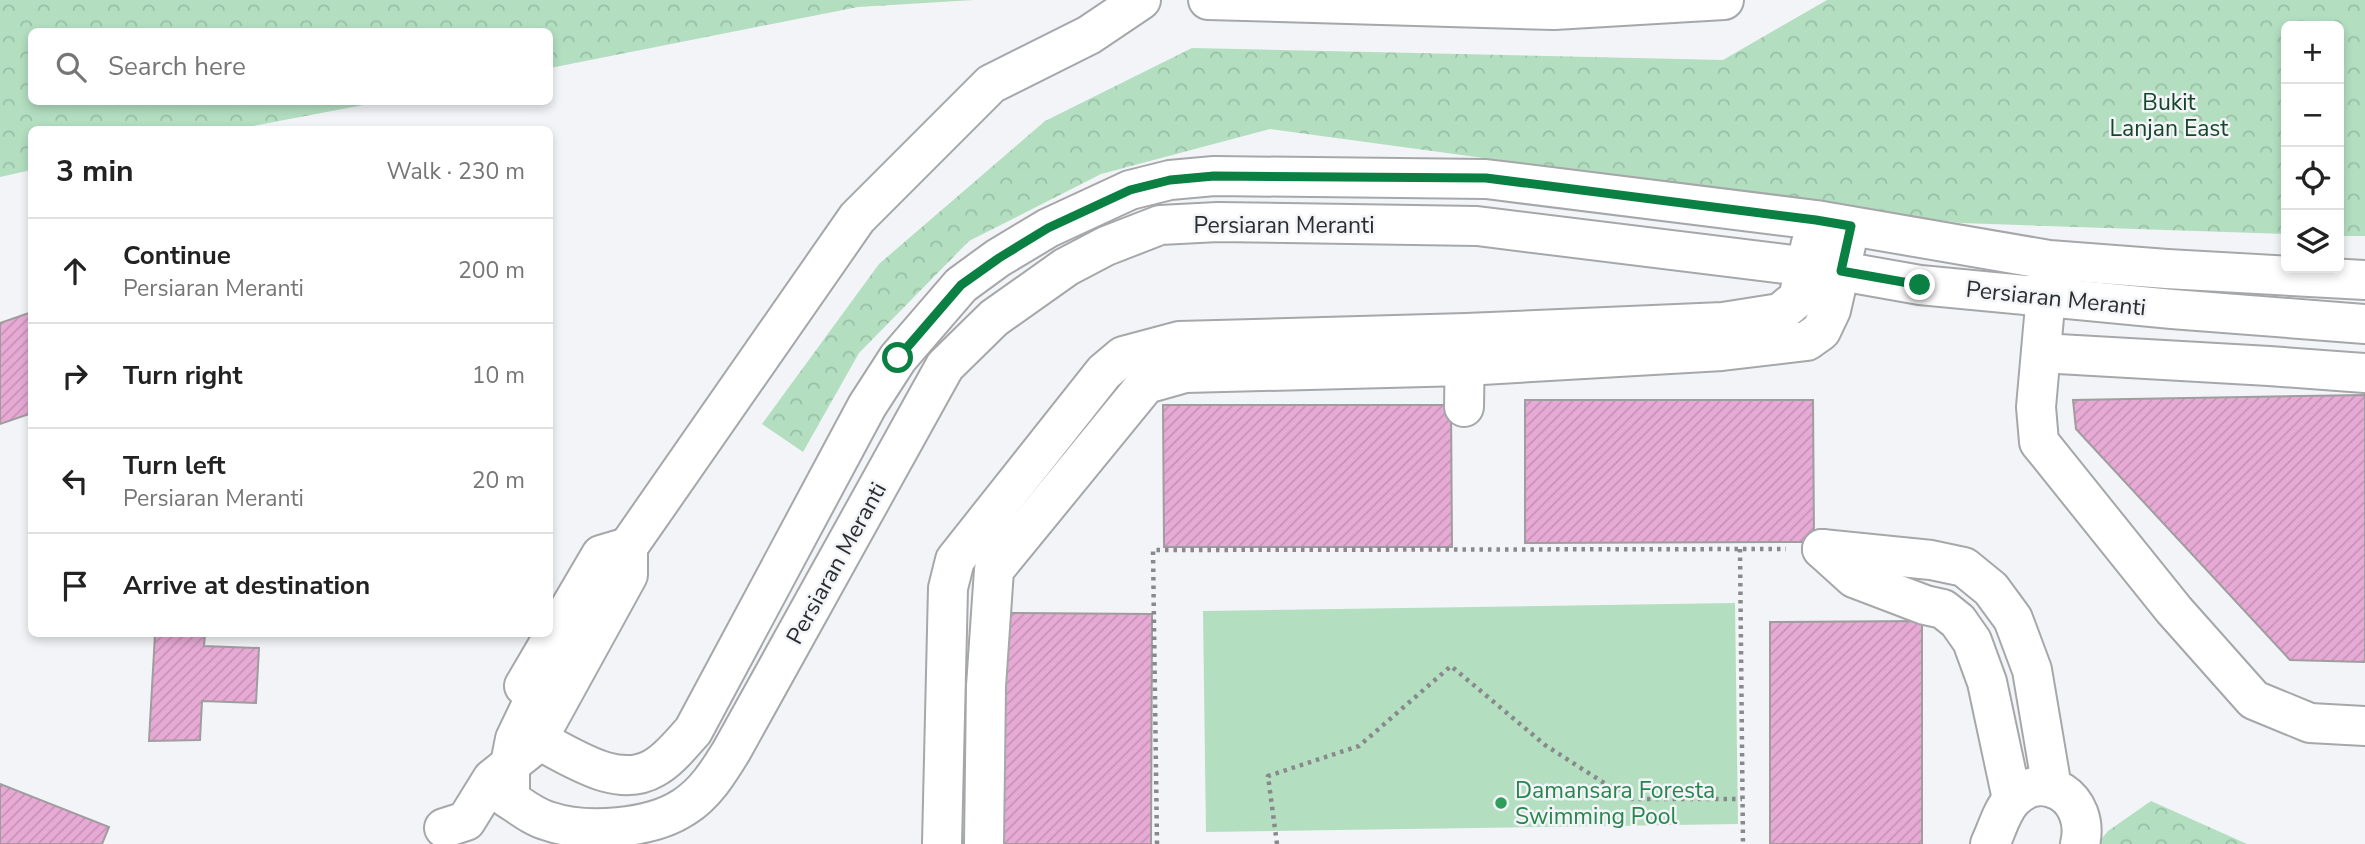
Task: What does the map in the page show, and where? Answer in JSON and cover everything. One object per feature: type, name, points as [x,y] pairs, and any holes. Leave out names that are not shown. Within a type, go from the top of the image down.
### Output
[{"type":"street","points":[[480,844],[518,767],[628,575],[628,547],[857,218],[991,85],[1089,35],[1142,0]]},
{"type":"street","points":[[1208,0],[1554,10],[1724,0]]},
{"type":"street","name":"Persiaran Meranti","points":[[2365,280],[2049,260],[1834,223],[1486,178],[1214,176],[1170,180],[1130,190],[1048,228],[961,285],[898,358],[867,406],[693,731],[666,759],[639,775],[617,775],[589,765],[518,767],[547,821],[580,827],[635,825],[661,818],[685,807],[712,782],[739,738],[946,366],[995,318],[1066,268],[1106,246],[1160,225],[1218,222],[1477,226],[1823,269],[1920,285],[2365,324]]},
{"type":"street","points":[[942,844],[948,588],[955,560],[1104,372],[1123,356],[1179,341],[1465,350],[1722,351],[1807,341],[1821,331],[1831,310],[1823,269],[1834,223]]},
{"type":"street","points":[[2049,260],[2036,407],[2039,442],[2174,610],[2254,700],[2310,723],[2365,726]]},
{"type":"street","points":[[1464,407],[1465,350]]},
{"type":"street","points":[[985,844],[986,686],[994,570],[1146,384],[1185,373],[1465,350]]},
{"type":"street","points":[[2041,353],[2365,373]]},
{"type":"street","points":[[440,836],[601,555],[628,547]]},
{"type":"street","points":[[1822,549],[1931,560],[1964,567],[1991,589],[2014,619],[2032,670],[2052,788]]},
{"type":"street","points":[[1822,549],[1854,578],[1925,605],[1943,609],[1958,621],[1972,641],[1987,682],[2002,828]]},
{"type":"street","points":[[518,767],[515,739],[538,691],[538,663]]},
{"type":"street","points":[[944,693],[986,686]]},
{"type":"street","points":[[440,836],[466,821],[492,779],[518,767]]},
{"type":"street","points":[[2002,828],[2024,790],[2052,788],[2070,799],[2081,816],[2083,830],[2080,844]]},
{"type":"path","points":[[1740,549],[1743,844]]},
{"type":"path","points":[[1157,844],[1153,550],[1822,549]]},
{"type":"path","points":[[1277,844],[1268,776],[1359,746],[1451,666],[1545,745],[1629,799],[1742,799]]},
{"type":"green space","points":[[0,0],[974,0],[858,7],[553,67],[553,28],[28,28],[28,105],[363,105],[253,126],[28,126],[28,171],[0,177]]},
{"type":"green space","name":"Bukit Lanjan East","points":[[1827,0],[2365,0],[2365,236],[2344,236],[2344,21],[2281,21],[2281,234],[1961,223],[1270,129],[1101,174],[969,241],[859,353],[803,452],[762,424],[879,264],[1045,121],[1192,48],[1723,60]]},
{"type":"green space","points":[[1735,603],[1738,824],[1206,832],[1203,611]]},
{"type":"green space","points":[[2151,801],[2247,844],[2097,844],[2108,831]]},
{"type":"building","points":[[28,313],[28,414],[0,424],[0,323]]},
{"type":"building","points":[[2365,395],[2365,662],[2290,660],[2076,429],[2073,400]]},
{"type":"building","points":[[1525,400],[1813,400],[1814,542],[1525,543]]},
{"type":"building","points":[[1163,405],[1451,405],[1452,547],[1164,547]]},
{"type":"building","points":[[1000,613],[1152,614],[1151,844],[999,844]]},
{"type":"building","points":[[1922,621],[1922,844],[1770,844],[1770,622]]},
{"type":"building","points":[[155,637],[205,637],[204,646],[259,648],[256,703],[202,701],[200,740],[149,741]]},
{"type":"building","points":[[0,784],[109,827],[102,844],[0,844]]},
{"type":"place","name":"Damansara Foresta Swimming Pool","points":[[1501,803]]},
{"type":"route","points":[[898,358],[961,285],[1048,228],[1130,190],[1170,180],[1214,176],[1486,178],[1816,220],[1851,226],[1841,271],[1920,285]]}]
